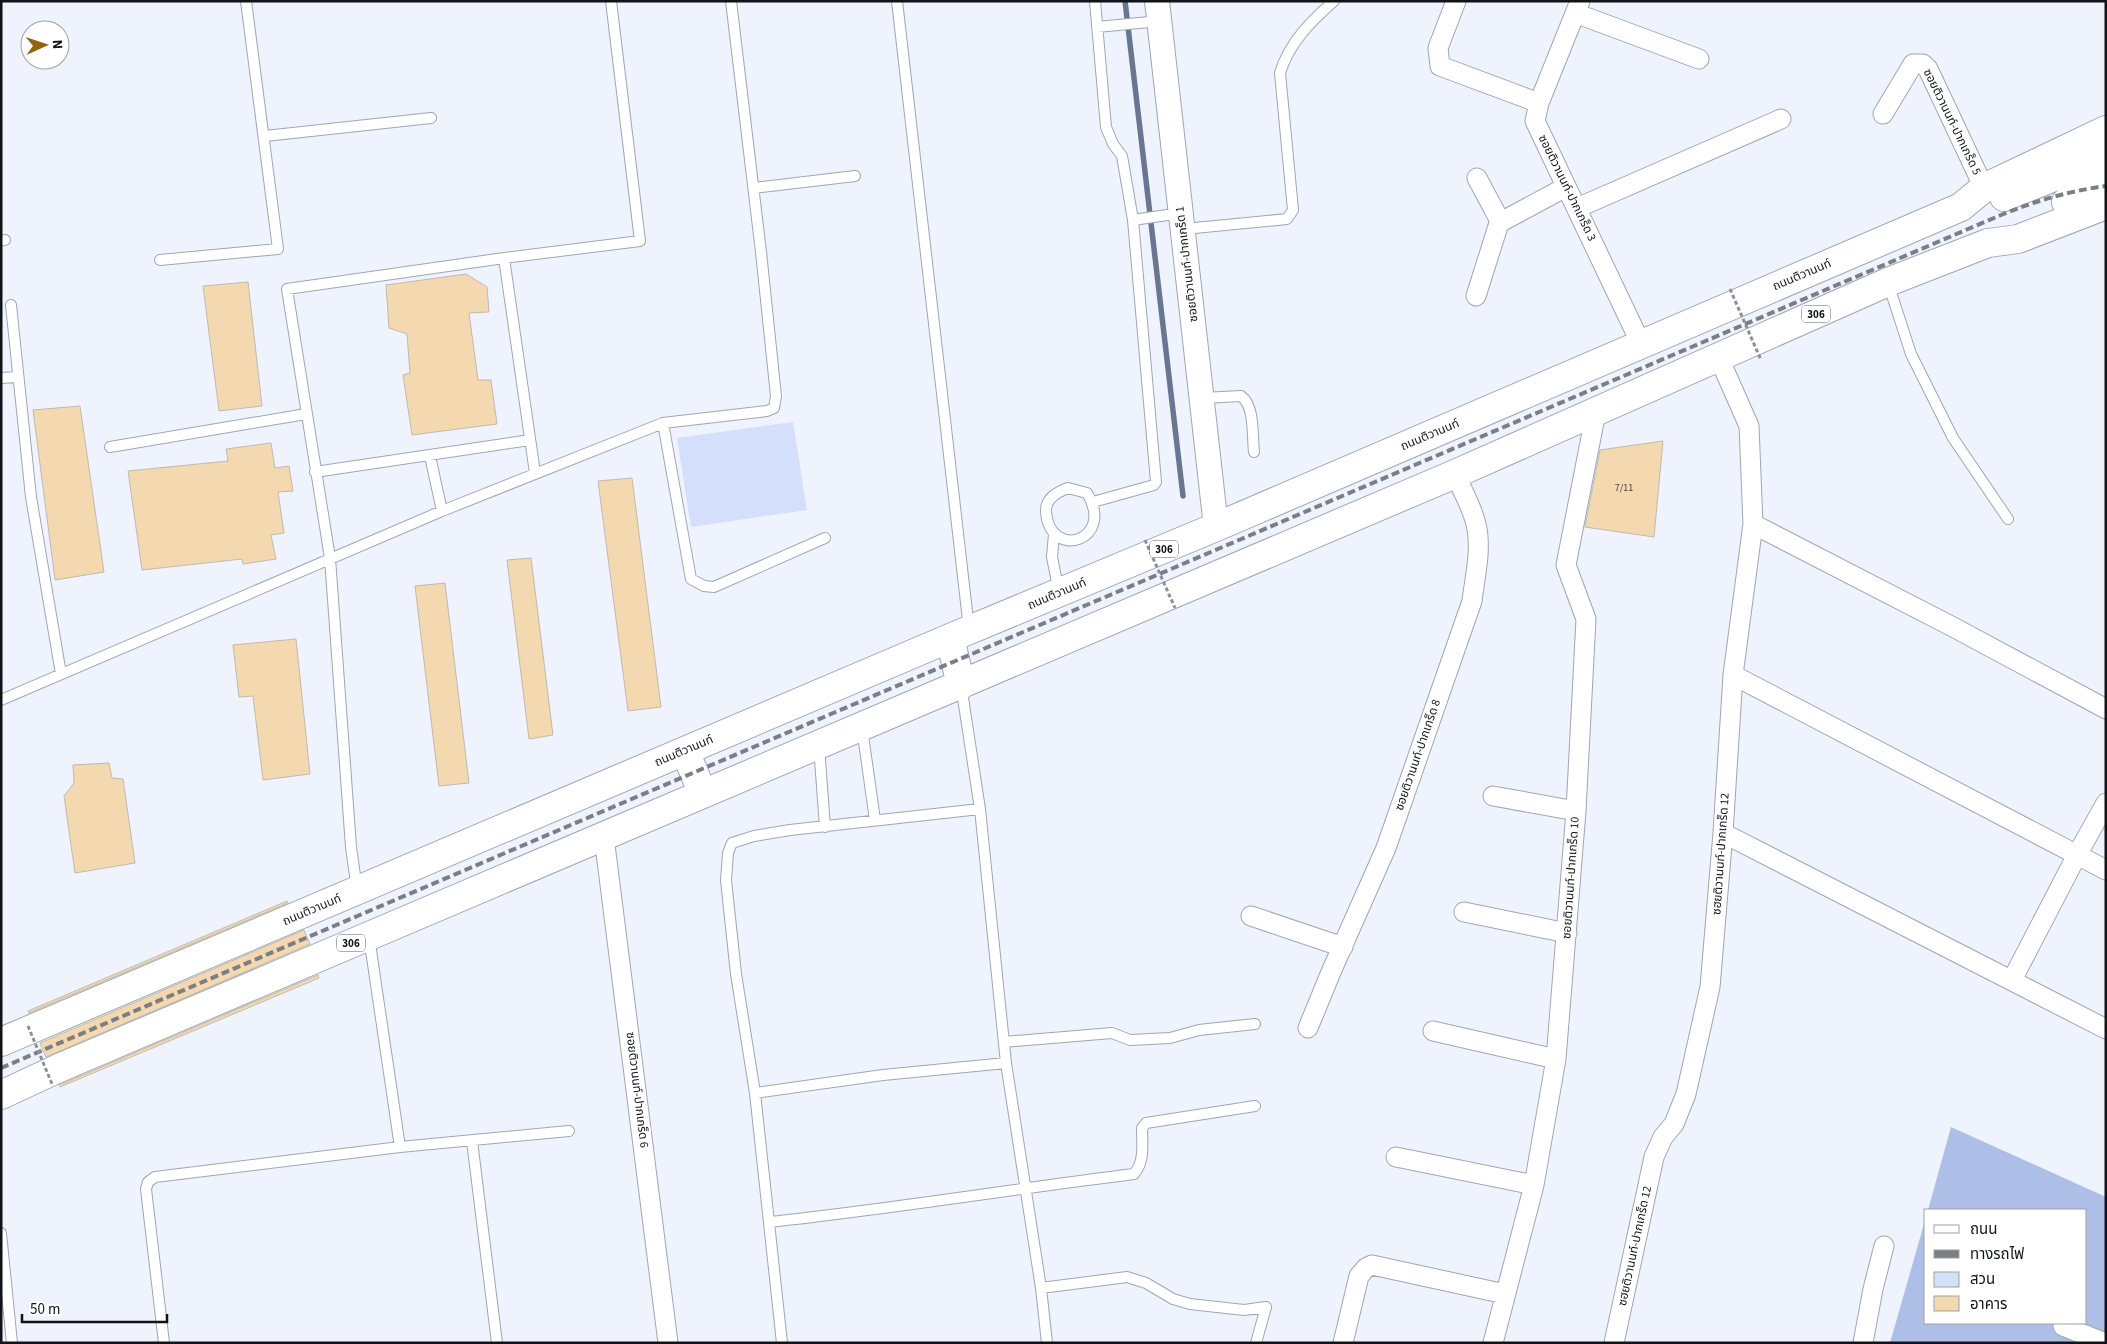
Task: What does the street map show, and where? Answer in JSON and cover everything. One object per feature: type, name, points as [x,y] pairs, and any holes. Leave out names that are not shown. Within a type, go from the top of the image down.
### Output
[{"type":"main road","name":"ถนนติวานนท์","points":[[1,1042],[1216,527],[1961,206],[1984,188],[2106,130]]},
{"type":"main road","name":"306","points":[[1961,206],[2008,196],[2106,156]]},
{"type":"main road","name":"306","points":[[1,1096],[59,1068],[1455,474],[1888,282],[1988,242],[2016,224],[2106,184]]},
{"type":"main road","name":"306","points":[[1988,242],[2018,239],[2106,205]]},
{"type":"main road","points":[[960,634],[961,685]]},
{"type":"main road","points":[[685,751],[703,794]]},
{"type":"street","points":[[1456,1],[1438,48],[1440,66],[1539,103]]},
{"type":"street","points":[[1577,7],[1698,59]]},
{"type":"street","name":"ซอยติวานนท์-ปากเกร็ด 3","points":[[1577,7],[1539,103],[1535,121],[1641,344]]},
{"type":"street","name":"ซอยติวานนท์-ปากเกร็ด 1","points":[[1159,11],[1216,527]]},
{"type":"street","name":"ซอยติวานนท์-ปากเกร็ด 5","points":[[1883,114],[1913,64],[1923,64],[1928,69],[1984,188]]},
{"type":"street","points":[[1577,208],[1781,119]]},
{"type":"street","points":[[1477,178],[1500,221]]},
{"type":"street","points":[[1476,296],[1500,221],[1566,187]]},
{"type":"street","name":"ซฮยติวานนท์-ปากเกร็ด 12","points":[[1614,1343],[1654,1157],[1663,1137],[1674,1124],[1686,1094],[1710,987],[1723,833],[1733,675],[1753,524],[1749,426],[1719,358]]},
{"type":"street","name":"ซอยติวานนท์-ปากเกร็ด 10","points":[[1494,1343],[1534,1185],[1556,1059],[1576,811],[1586,619],[1566,565],[1596,412]]},
{"type":"street","name":"ซอยติวานนท์-ปากเกร็ด 8","points":[[1308,1028],[1386,848],[1472,601],[1478,535],[1476,522],[1455,474]]},
{"type":"street","points":[[1753,524],[1953,627],[2106,709]]},
{"type":"street","points":[[1733,675],[2106,870]]},
{"type":"street","points":[[1493,796],[1576,811]]},
{"type":"street","points":[[2012,980],[2106,803]]},
{"type":"street","points":[[1723,833],[2106,1029]]},
{"type":"street","name":"ซอยติวานนท์-ปากเกร็ด 6","points":[[604,837],[668,1343]]},
{"type":"street","points":[[1464,912],[1567,933]]},
{"type":"street","points":[[1251,916],[1343,947]]},
{"type":"street","points":[[1433,1031],[1556,1059]]},
{"type":"street","points":[[1396,1157],[1534,1185]]},
{"type":"street","points":[[1863,1343],[1873,1289],[1884,1246]]},
{"type":"street","points":[[1343,1343],[1359,1276],[1366,1268],[1372,1265],[1505,1294]]},
{"type":"street","points":[[2063,1326],[2104,1343]]},
{"type":"lane","points":[[160,260],[278,249],[265,136],[246,1]]},
{"type":"lane","points":[[357,891],[351,847],[330,558],[287,289],[640,241],[611,1]]},
{"type":"lane","points":[[1,700],[442,511],[663,423],[767,411],[774,408],[776,396],[754,188],[730,1]]},
{"type":"lane","points":[[897,1],[960,634]]},
{"type":"lane","points":[[1093,502],[1154,485],[1156,482],[1133,220],[1122,156],[1113,144],[1106,127],[1095,1]]},
{"type":"lane","points":[[1133,220],[1287,219],[1293,210],[1280,73],[1284,61],[1297,38],[1334,1]]},
{"type":"lane","points":[[1097,28],[1159,11]]},
{"type":"lane","points":[[265,136],[431,118]]},
{"type":"lane","points":[[754,188],[855,176]]},
{"type":"lane","points":[[504,258],[535,473]]},
{"type":"lane","points":[[1888,282],[1911,354],[1953,438],[2008,520]]},
{"type":"lane","points":[[11,305],[31,498],[61,674]]},
{"type":"lane","points":[[1,378],[17,377]]},
{"type":"lane","points":[[1203,398],[1241,396],[1246,400],[1249,407],[1254,452]]},
{"type":"lane","points":[[110,447],[306,414]]},
{"type":"lane","points":[[663,423],[691,579],[704,586],[714,587],[825,538]]},
{"type":"lane","points":[[315,472],[530,440]]},
{"type":"lane","points":[[430,456],[442,511]]},
{"type":"lane","points":[[1068,488],[1077,489],[1087,493],[1093,502],[1095,512],[1094,523],[1091,531],[1081,539],[1062,539],[1054,534],[1049,527],[1046,508],[1051,498],[1058,491],[1068,488]]},
{"type":"lane","points":[[1054,534],[1052,557],[1059,593]]},
{"type":"lane","points":[[961,685],[980,809],[1006,1063],[1041,1288],[1047,1343]]},
{"type":"lane","points":[[862,727],[874,820]]},
{"type":"lane","points":[[819,745],[825,827]]},
{"type":"lane","points":[[782,1343],[755,1094],[731,932],[726,880],[728,853],[732,843],[736,840],[790,830],[980,809]]},
{"type":"lane","points":[[369,936],[400,1147]]},
{"type":"lane","points":[[1004,1042],[1112,1033],[1130,1040],[1170,1038],[1199,1030],[1255,1024]]},
{"type":"lane","points":[[755,1094],[875,1076],[1006,1063]]},
{"type":"lane","points":[[768,1222],[883,1209],[1134,1174],[1140,1168],[1142,1160],[1142,1128],[1146,1123],[1256,1106]]},
{"type":"lane","points":[[164,1343],[146,1196],[148,1182],[162,1176],[400,1147],[568,1131]]},
{"type":"lane","points":[[472,1141],[497,1343]]},
{"type":"lane","points":[[1,1233],[12,1343]]},
{"type":"lane","points":[[1041,1288],[1128,1277],[1146,1283],[1173,1299],[1190,1304],[1244,1310],[1266,1307],[1256,1343]]},
{"type":"path","points":[[1730,289],[1761,360]]},
{"type":"path","points":[[1145,540],[1175,608]]},
{"type":"path","points":[[28,1026],[52,1084]]},
{"type":"green space","points":[[793,422],[807,510],[691,527],[677,438]]},
{"type":"shaded area","points":[[1951,1127],[2106,1197],[2106,1343],[1890,1343],[1924,1224],[1924,1324],[2087,1324],[2087,1209],[1928,1209]]},
{"type":"building","points":[[466,274],[487,287],[489,312],[469,313],[478,380],[491,380],[497,424],[412,435],[403,375],[410,373],[407,334],[389,328],[386,285]]},
{"type":"building","points":[[248,282],[262,406],[219,411],[203,286]]},
{"type":"building","points":[[80,406],[104,572],[55,580],[33,410]]},
{"type":"building","points":[[1663,441],[1654,537],[1585,527],[1600,450]]},
{"type":"building","points":[[271,443],[275,468],[289,466],[293,491],[278,492],[284,533],[271,535],[276,559],[243,564],[242,559],[142,570],[128,471],[228,461],[226,449]]},
{"type":"building","points":[[632,478],[661,707],[628,711],[598,481]]},
{"type":"building","points":[[531,558],[553,735],[529,739],[507,560]]},
{"type":"building","points":[[445,583],[469,783],[439,786],[415,586]]},
{"type":"building","points":[[296,639],[310,774],[263,780],[253,696],[239,697],[233,645]]},
{"type":"building","points":[[109,763],[112,778],[123,779],[135,863],[75,873],[64,796],[74,783],[73,765]]},
{"type":"building","points":[[287,901],[288,903],[29,1013],[28,1011]]},
{"type":"building","points":[[304,930],[310,944],[46,1057],[43,1051],[40,1043]]},
{"type":"building","points":[[318,975],[319,978],[60,1087],[59,1085]]},
{"type":"waterway","points":[[1125,1],[1183,496]]},
{"type":"railway","points":[[1,1068],[2001,215],[2052,197],[2106,186]]}]
